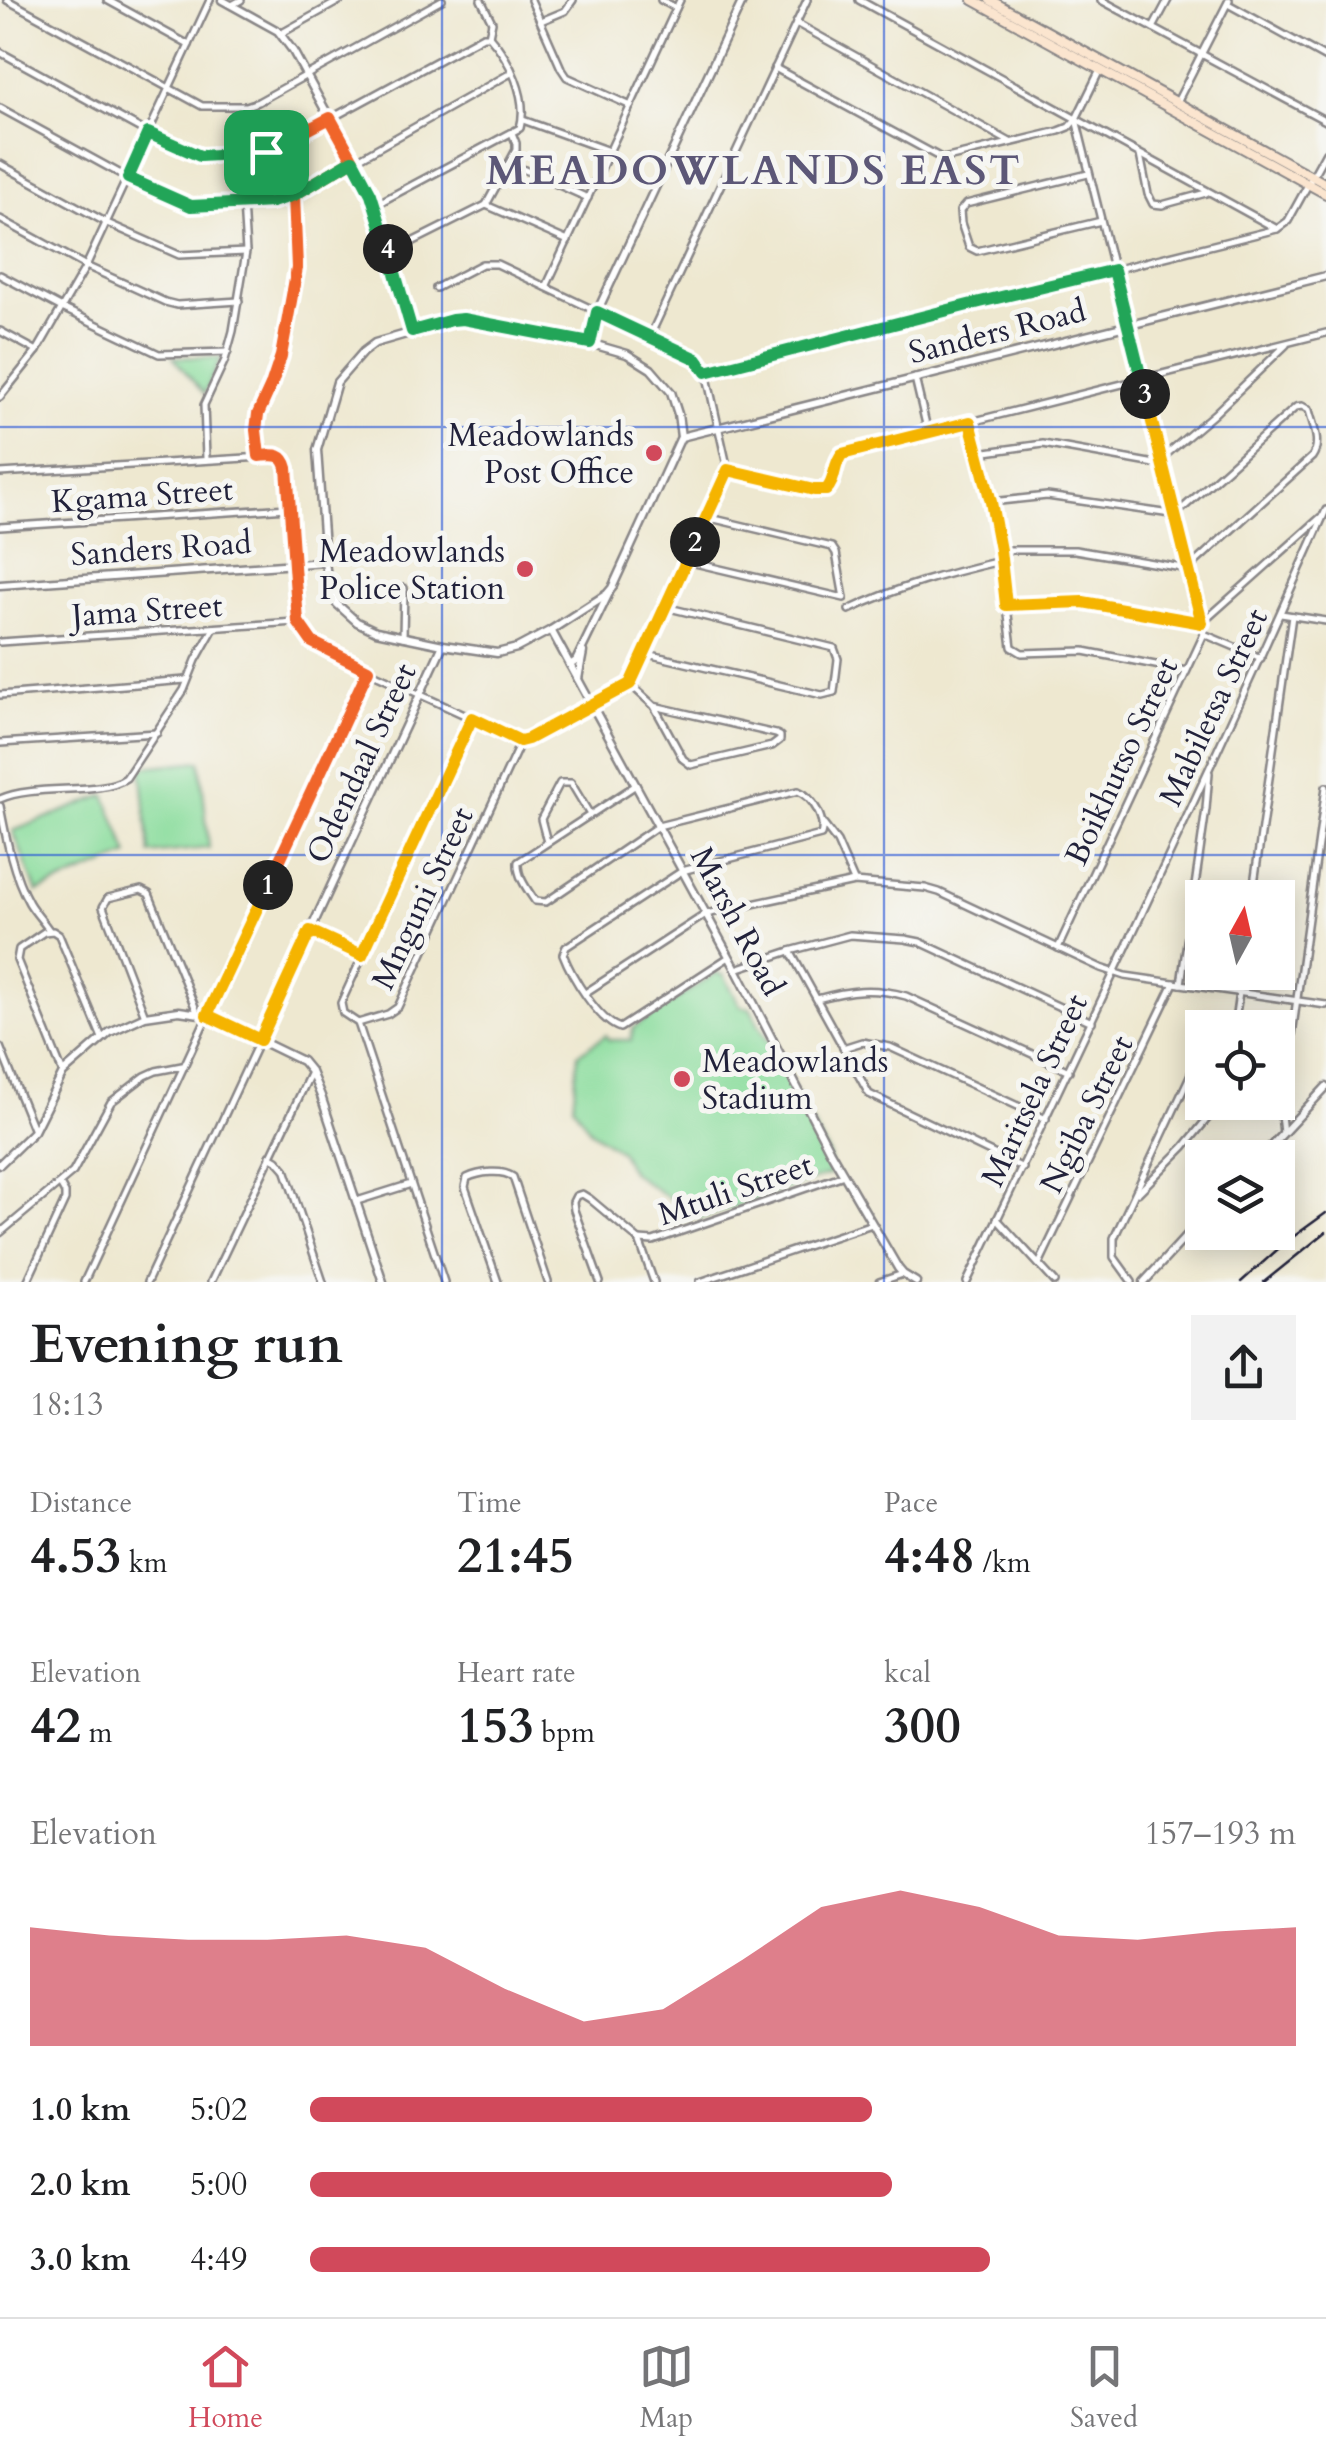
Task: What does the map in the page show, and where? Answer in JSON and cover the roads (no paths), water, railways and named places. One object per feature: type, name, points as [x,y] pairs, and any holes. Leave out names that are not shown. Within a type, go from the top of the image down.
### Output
[{"type":"main road","points":[[973,0],[1311,180],[1326,184]]},
{"type":"main road","points":[[990,0],[1178,102],[1311,180],[1326,194]]},
{"type":"street","points":[[7,0],[202,106],[246,106],[258,102],[442,0]]},
{"type":"street","points":[[107,0],[189,45]]},
{"type":"street","points":[[0,397],[37,351],[86,266],[210,0]]},
{"type":"street","points":[[222,0],[282,34],[306,75],[375,205],[412,331]]},
{"type":"street","points":[[232,5],[242,0]]},
{"type":"street","points":[[282,34],[341,0]]},
{"type":"street","points":[[375,205],[520,128],[520,88],[490,36],[492,22],[481,0]]},
{"type":"street","points":[[531,0],[568,77],[630,106]]},
{"type":"street","points":[[541,21],[565,11],[573,0]]},
{"type":"street","points":[[661,0],[676,8]]},
{"type":"street","points":[[546,288],[680,0]]},
{"type":"street","points":[[590,343],[597,312],[743,0]]},
{"type":"street","points":[[650,336],[806,0]]},
{"type":"street","points":[[859,0],[1277,229]]},
{"type":"street","points":[[1101,0],[1114,3],[1152,29],[1326,121]]},
{"type":"street","points":[[1152,29],[1168,0]]},
{"type":"street","points":[[1178,102],[1228,2],[1326,58]]},
{"type":"street","points":[[796,23],[1010,142]]},
{"type":"street","points":[[0,52],[148,133],[200,156],[271,151],[483,36],[490,36]]},
{"type":"street","points":[[776,68],[939,158],[948,159],[1066,128],[1076,119],[1100,70]]},
{"type":"street","points":[[0,108],[186,205],[278,201],[512,73]]},
{"type":"street","name":"Boikhutso Street","points":[[1058,948],[1204,634],[1076,119]]},
{"type":"street","points":[[523,120],[610,152]]},
{"type":"street","points":[[390,253],[486,205],[516,150],[512,132]]},
{"type":"street","points":[[706,372],[1277,229],[1288,221],[1326,152]]},
{"type":"street","points":[[1140,154],[1153,204],[1209,192]]},
{"type":"street","points":[[0,164],[107,223],[179,254],[246,252]]},
{"type":"street","points":[[509,164],[588,198]]},
{"type":"street","points":[[1088,174],[966,204],[960,210],[961,223],[969,247],[977,252],[1101,221]]},
{"type":"street","points":[[259,456],[258,414],[281,356],[297,268],[294,195]]},
{"type":"street","points":[[206,459],[204,405],[228,352],[246,252],[244,203]]},
{"type":"street","points":[[486,205],[568,241]]},
{"type":"street","points":[[0,219],[86,266],[172,304],[238,301]]},
{"type":"street","points":[[0,473],[280,456],[286,463],[298,622],[312,642],[520,741],[536,736],[630,684],[728,470],[706,372],[697,359],[497,264],[472,269],[436,288]]},
{"type":"street","points":[[0,275],[159,354],[228,352]]},
{"type":"street","name":"Sanders Road","points":[[681,437],[1326,276]]},
{"type":"street","points":[[570,664],[576,662],[612,588],[681,437],[671,392],[662,379],[627,354],[590,343],[463,319],[386,339],[369,347],[341,376],[317,450],[325,562],[330,589],[342,610],[368,628],[492,653],[551,630],[612,588]]},
{"type":"street","points":[[0,331],[37,351]]},
{"type":"street","points":[[728,470],[826,490],[842,454],[1326,332]]},
{"type":"street","points":[[978,453],[1043,444],[1153,465],[1162,462],[1288,342]]},
{"type":"street","points":[[915,378],[928,433]]},
{"type":"street","points":[[991,502],[1047,496],[1174,513],[1294,408],[1302,406],[1309,410],[1318,443],[1315,454],[1188,569],[1070,550],[1000,550]]},
{"type":"street","points":[[970,422],[1000,550],[1011,645],[1019,652],[1084,651],[1187,671]]},
{"type":"street","name":"Kgama Street","points":[[0,527],[288,508]]},
{"type":"street","points":[[1006,605],[1083,602],[1202,623],[1325,512]]},
{"type":"street","name":"Mabiletsa Street","points":[[1140,918],[1325,512]]},
{"type":"street","points":[[706,517],[834,548],[848,604]]},
{"type":"street","points":[[686,561],[848,604],[1000,561]]},
{"type":"street","name":"Sanders Road","points":[[0,585],[325,562]]},
{"type":"street","points":[[403,637],[404,588]]},
{"type":"street","points":[[643,654],[828,695],[834,692],[834,648],[665,607]]},
{"type":"street","points":[[1281,614],[1326,621]]},
{"type":"street","points":[[1255,880],[1292,616]]},
{"type":"street","name":"Jama Street","points":[[0,642],[298,622]]},
{"type":"street","points":[[0,785],[2,797],[116,784],[126,778],[188,680],[214,628]]},
{"type":"street","name":"Marsh Road","points":[[551,630],[901,1277],[916,1282]]},
{"type":"street","points":[[1204,634],[1261,658]]},
{"type":"street","points":[[578,679],[586,641]]},
{"type":"street","name":"Odendaal Street","points":[[147,1282],[443,645]]},
{"type":"street","points":[[84,1282],[368,670]]},
{"type":"street","points":[[0,694],[188,680]]},
{"type":"street","points":[[630,684],[654,706],[683,759],[691,766],[779,742],[780,736],[654,706]]},
{"type":"street","points":[[358,1023],[340,1006],[472,718]]},
{"type":"street","points":[[0,743],[157,732]]},
{"type":"street","name":"Mnguni Street","points":[[444,1282],[358,1023],[398,1007],[520,741]]},
{"type":"street","name":"Ngiba Street","points":[[1039,1264],[1178,984],[1209,770]]},
{"type":"street","points":[[547,842],[541,819],[560,784],[571,783],[590,814]]},
{"type":"street","points":[[636,785],[521,859],[518,865],[522,880],[534,899],[546,902],[658,826],[791,792],[804,793],[812,801],[824,830],[821,835],[682,871],[565,948],[564,958],[611,1025],[622,1028],[729,957]]},
{"type":"street","points":[[1283,1133],[1280,1119],[1326,787]]},
{"type":"street","points":[[0,806],[14,863],[30,904],[49,930],[60,935],[102,1038]]},
{"type":"street","points":[[822,823],[837,842],[854,882]]},
{"type":"street","points":[[585,993],[706,914],[854,882],[930,889],[1114,974],[1326,1005]]},
{"type":"street","points":[[145,1016],[104,911],[108,898],[140,890],[149,894],[197,1012]]},
{"type":"street","name":"Maritsela Street","points":[[968,1282],[1140,918]]},
{"type":"street","points":[[49,930],[18,951],[16,960],[63,1073]]},
{"type":"street","points":[[310,931],[362,955]]},
{"type":"street","points":[[736,969],[850,935],[912,940],[1092,1022]]},
{"type":"street","points":[[790,951],[865,1090],[1023,1168]]},
{"type":"street","points":[[817,999],[856,989],[906,996],[1069,1071]]},
{"type":"street","points":[[1236,1010],[1239,992]]},
{"type":"street","points":[[0,1164],[34,1131],[63,1073],[118,1026],[179,1010],[207,1015],[297,1058],[310,1072],[383,1282]]},
{"type":"street","points":[[843,1048],[862,1042],[890,1047],[1046,1119]]},
{"type":"street","points":[[0,1047],[34,1131]]},
{"type":"street","points":[[0,1233],[78,1166],[112,1102],[145,1076],[184,1066]]},
{"type":"street","points":[[210,1282],[310,1072]]},
{"type":"street","points":[[1132,1282],[1117,1263],[1113,1247],[1117,1232],[1185,1087]]},
{"type":"street","points":[[1277,1140],[1326,1087]]},
{"type":"street","points":[[1135,1195],[1150,1184],[1207,1120]]},
{"type":"street","points":[[270,1156],[285,1170],[322,1282]]},
{"type":"street","points":[[498,1282],[466,1183],[469,1176],[504,1172],[513,1177],[548,1282]]},
{"type":"street","name":"Mtuli Street","points":[[640,1240],[653,1241],[844,1175]]},
{"type":"street","points":[[26,1282],[65,1200],[60,1184]]},
{"type":"street","points":[[357,1201],[411,1184]]},
{"type":"street","points":[[600,1282],[574,1210],[573,1202],[582,1194],[640,1240],[654,1282]]},
{"type":"street","points":[[998,1219],[1055,1282]]},
{"type":"street","points":[[700,1282],[872,1224]]},
{"type":"street","points":[[1144,1282],[1185,1237]]},
{"type":"street","points":[[879,1282],[901,1277]]},
{"type":"railway","points":[[1241,1282],[1326,1213]]},
{"type":"railway","points":[[1264,1282],[1326,1232]]},
{"type":"place","name":"Meadowlands Post Office","points":[[654,453]]},
{"type":"place","name":"Meadowlands Police Station","points":[[525,569]]},
{"type":"place","name":"Meadowlands Stadium","points":[[682,1079]]},
{"type":"district","name":"MEADOWLANDS EAST","points":[[754,169]]}]
